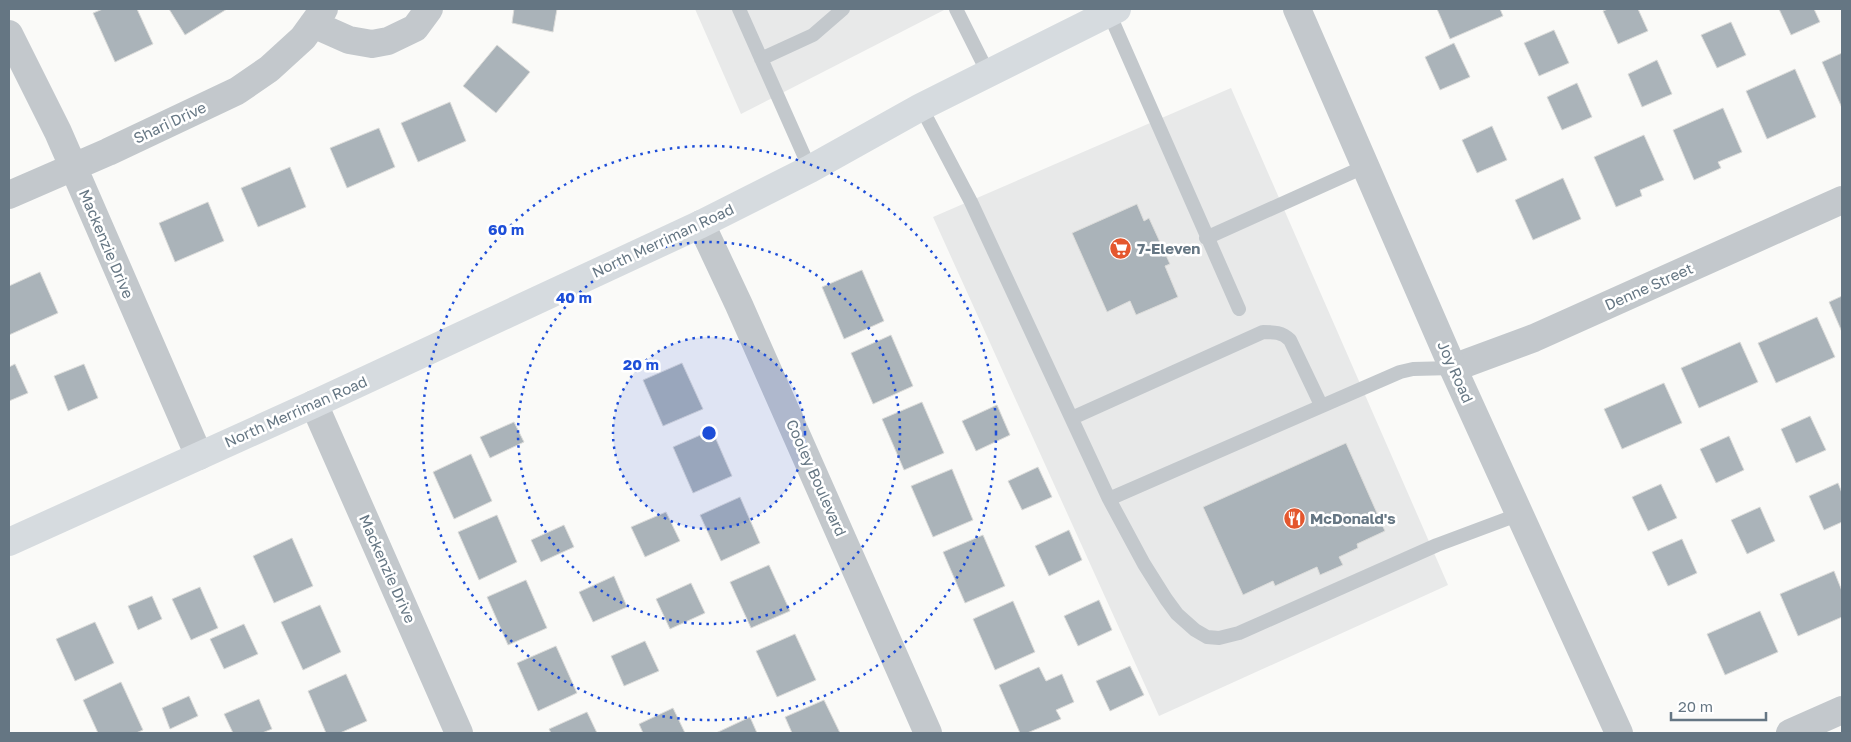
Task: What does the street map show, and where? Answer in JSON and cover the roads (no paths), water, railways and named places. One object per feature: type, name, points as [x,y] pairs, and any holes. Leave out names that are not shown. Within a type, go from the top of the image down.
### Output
[{"type":"main road","name":"North Merriman Road","points":[[9,542],[314,404],[702,224],[810,169],[921,107],[1113,11]]},
{"type":"street","name":"Shari Drive","points":[[9,195],[73,168],[237,91],[270,69],[303,38],[319,16],[349,40],[372,44],[388,41],[415,28],[429,9]]},
{"type":"street","name":"Joy Road","points":[[1297,9],[1453,368],[1619,733]]},
{"type":"street","name":"Mackenzie Drive","points":[[9,34],[58,132],[199,456]]},
{"type":"street","name":"Denne Street","points":[[1453,368],[1534,338],[1842,200]]},
{"type":"street","name":"Cooley Boulevard","points":[[702,224],[928,733]]},
{"type":"street","name":"Mackenzie Drive","points":[[314,404],[460,733]]},
{"type":"street","points":[[1790,733],[1842,710]]},
{"type":"lane","points":[[739,9],[810,169]]},
{"type":"lane","points":[[761,59],[813,35],[843,9]]},
{"type":"lane","points":[[956,9],[988,73]]},
{"type":"lane","points":[[1113,11],[1206,238],[1238,309]]},
{"type":"lane","points":[[921,107],[971,202],[1109,499],[1144,564],[1166,599],[1177,614],[1195,630],[1207,637],[1219,638],[1239,633],[1437,545],[1520,514]]},
{"type":"lane","points":[[1206,238],[1366,166]]},
{"type":"lane","points":[[1072,418],[1263,332],[1280,333],[1290,340],[1321,405]]},
{"type":"lane","points":[[1109,499],[1400,372],[1413,369],[1453,368]]},
{"type":"place","name":"7-Eleven","points":[[1121,249]]},
{"type":"place","name":"McDonald's","points":[[1294,519]]}]
